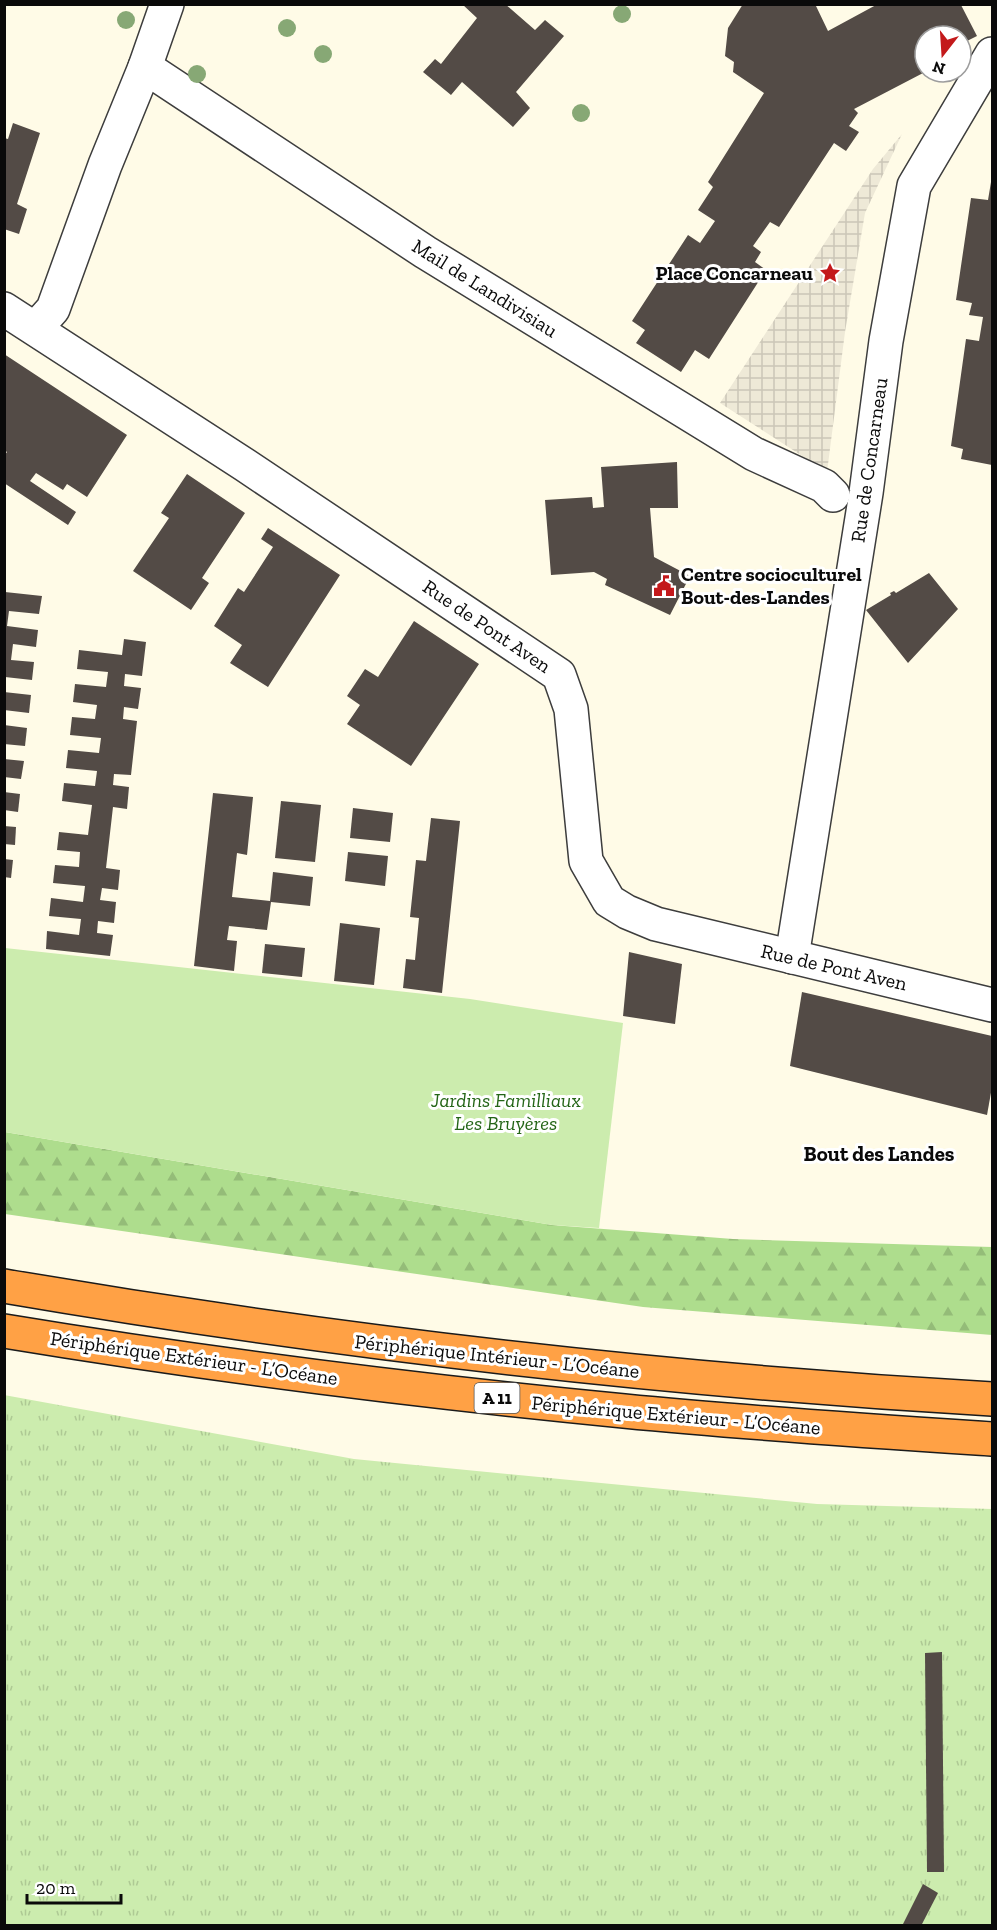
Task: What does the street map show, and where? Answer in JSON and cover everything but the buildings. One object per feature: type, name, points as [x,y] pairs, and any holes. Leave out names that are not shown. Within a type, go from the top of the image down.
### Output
[{"type":"highway","name":"Périphérique Intérieur - L’Océane","points":[[4,1286],[322,1336],[488,1356],[666,1375],[993,1399]]},
{"type":"highway","name":"Périphérique Extérieur - L’Océane","points":[[4,1331],[224,1364],[490,1398],[773,1424],[993,1439]]},
{"type":"highway","points":[[959,1397],[993,1381]]},
{"type":"street","points":[[36,328],[53,309],[167,4]]},
{"type":"street","name":"Rue de Concarneau","points":[[792,957],[866,493],[886,341],[914,186],[993,54]]},
{"type":"street","name":"Mail de Landivisiau","points":[[145,67],[425,252],[754,454],[824,486],[833,495]]},
{"type":"street","name":"Rue de Pont Aven","points":[[4,309],[559,675],[571,709],[586,861],[609,901],[627,912],[657,924],[993,1005]]},
{"type":"green space","name":"Jardins Familliaux Les Bruyères","points":[[5,948],[470,999],[623,1023],[599,1228],[552,1225],[5,1132]]},
{"type":"green space","points":[[5,1132],[552,1225],[733,1239],[992,1247],[992,1335],[643,1307],[5,1214]]},
{"type":"green space","points":[[4,1395],[354,1459],[817,1504],[992,1509],[992,1925],[5,1925]]},
{"type":"shaded area","name":"Place Concarneau","points":[[902,134],[865,213],[845,332],[827,472],[720,403],[873,169]]},
{"type":"place","name":"Place Concarneau","points":[[830,273]]},
{"type":"place","name":"Centre socioculturel Bout-des-Landes","points":[[664,586]]},
{"type":"district","name":"Bout des Landes","points":[[879,1154]]}]
